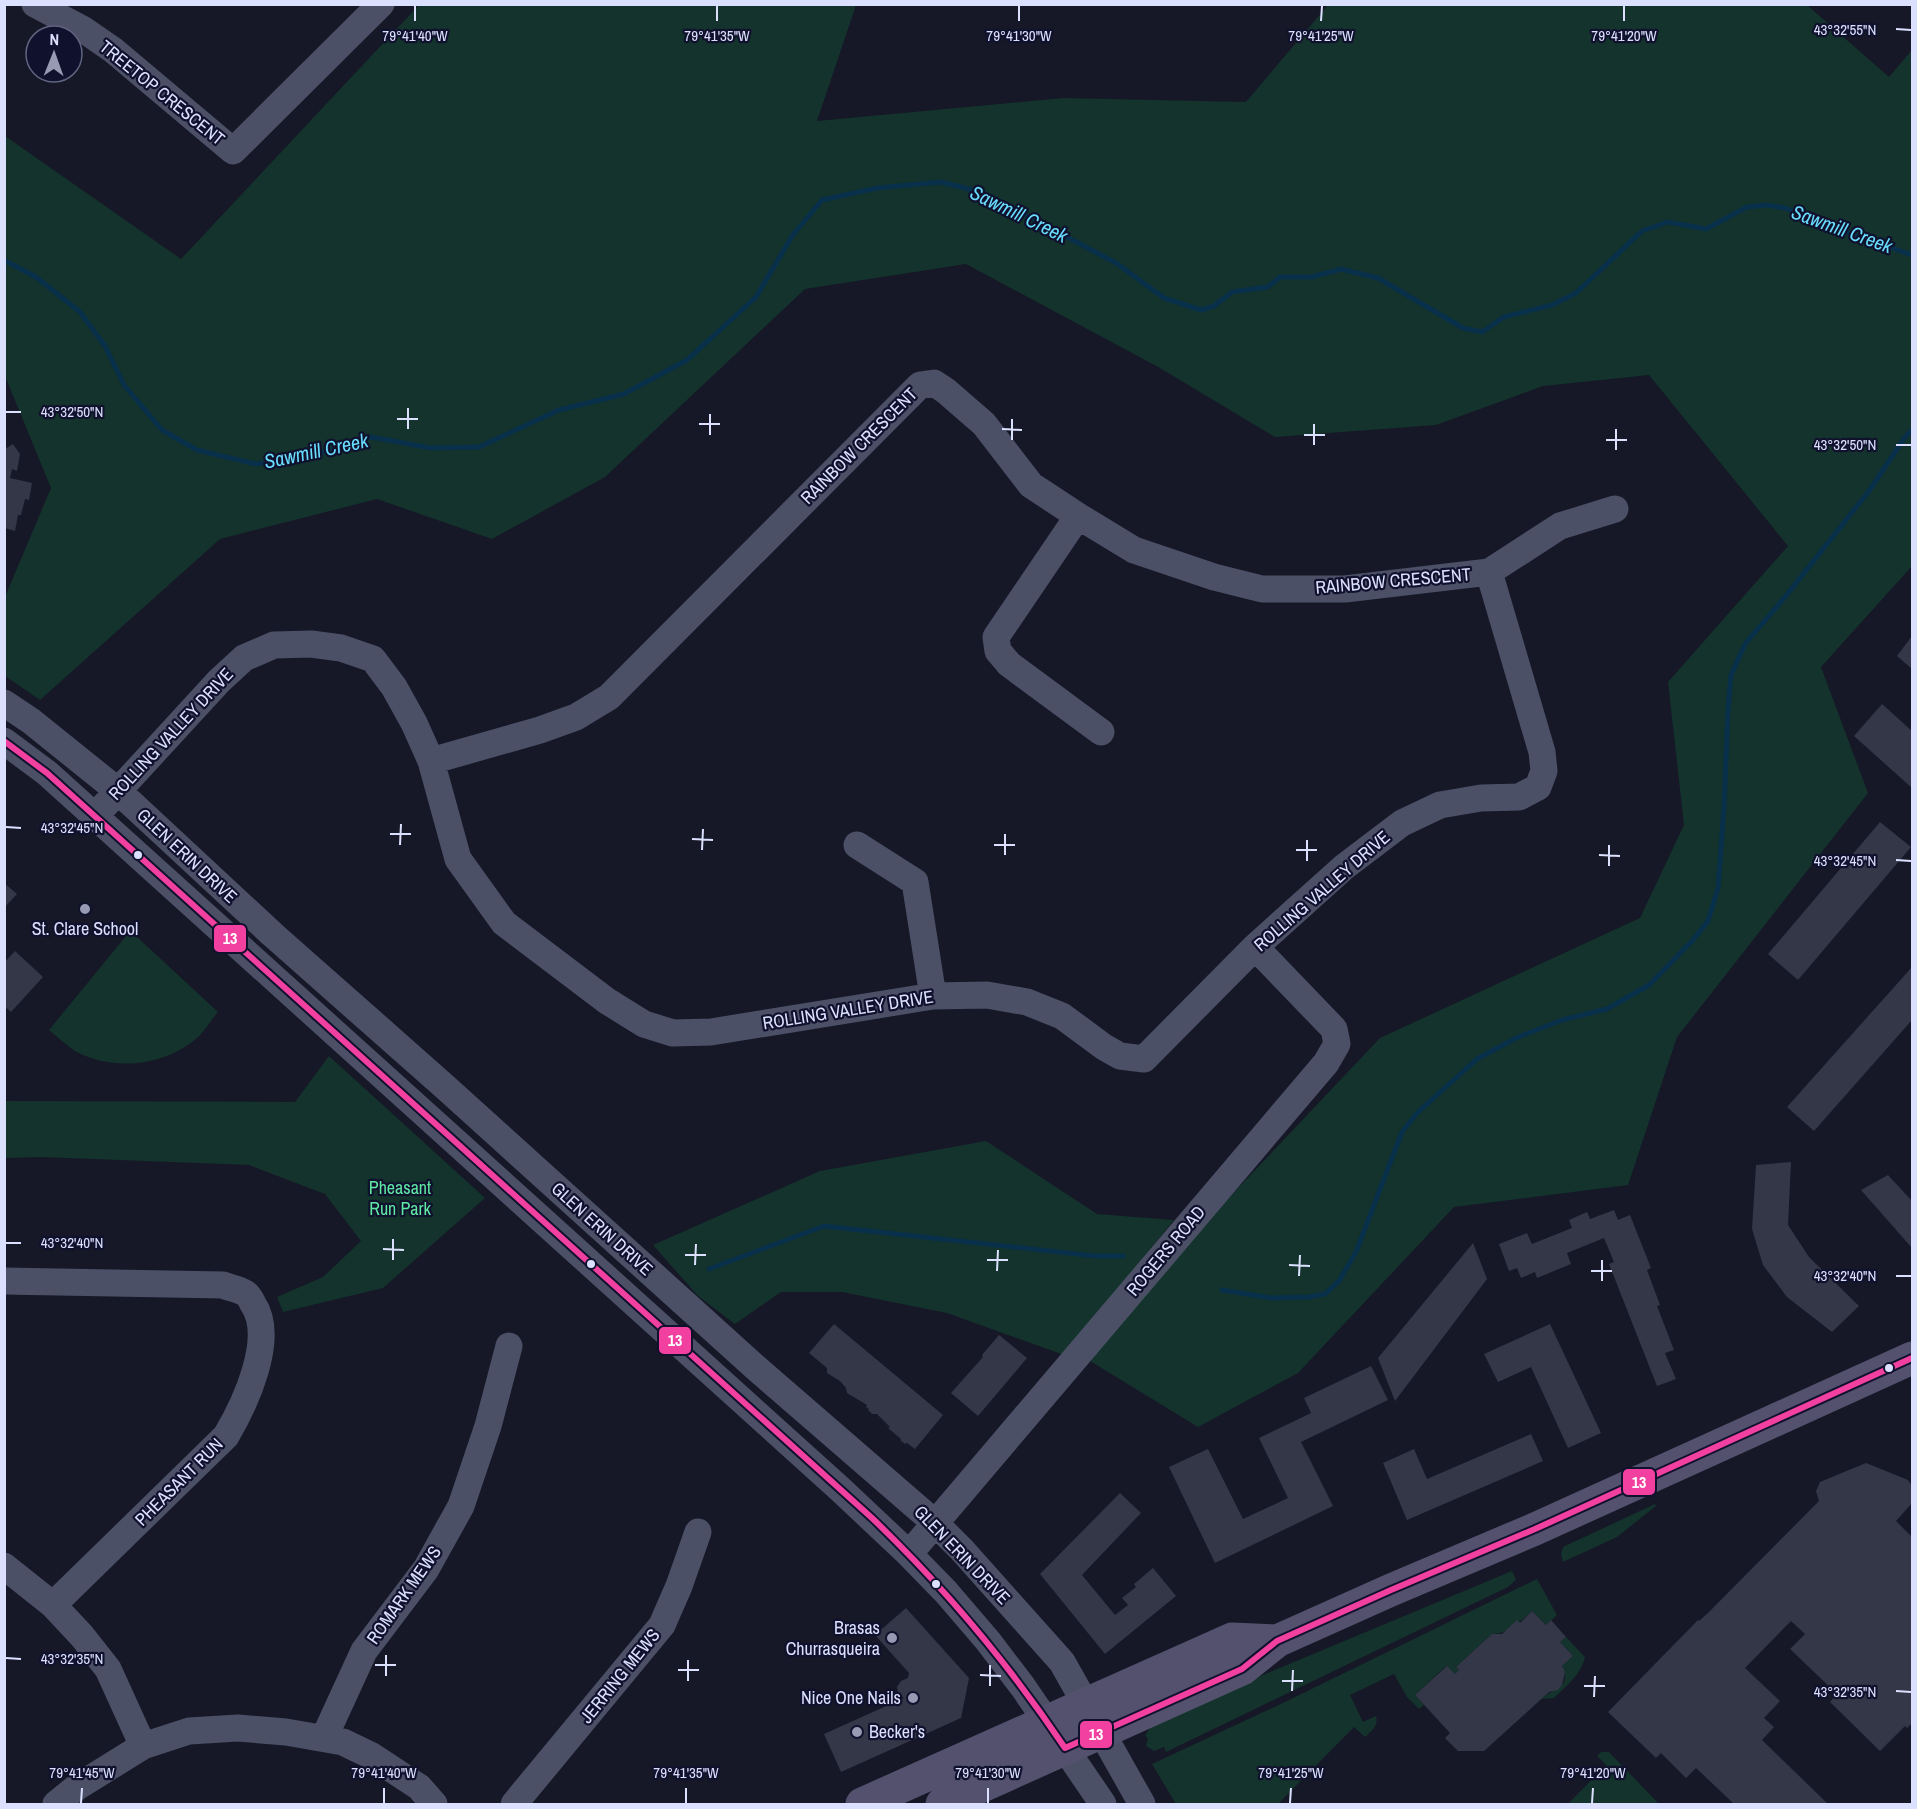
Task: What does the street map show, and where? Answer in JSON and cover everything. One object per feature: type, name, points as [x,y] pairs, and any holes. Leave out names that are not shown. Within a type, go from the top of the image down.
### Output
[{"type":"main road","points":[[942,1804],[1065,1748],[1094,1717],[1232,1639],[1277,1641],[1535,1529],[1912,1358]]},
{"type":"main road","points":[[862,1804],[1047,1721],[1094,1717]]},
{"type":"street","name":"TREETOP CRESCENT","points":[[35,4],[84,30],[113,50],[233,151],[381,4]]},
{"type":"street","name":"RAINBOW CRESCENT","points":[[431,761],[540,730],[576,717],[609,697],[920,385],[934,383],[946,391],[984,424],[1031,484],[1134,550],[1214,577],[1262,589],[1345,589],[1489,572],[1560,526],[1615,509]]},
{"type":"street","points":[[1078,516],[996,637],[998,651],[1009,664],[1101,732]]},
{"type":"street","name":"ROLLING VALLEY DRIVE","points":[[95,816],[219,681],[244,658],[274,645],[311,644],[341,648],[373,659],[394,687],[431,761],[458,859],[504,923],[607,1001],[644,1024],[673,1033],[711,1032],[933,996],[987,995],[1027,1002],[1062,1016],[1120,1056],[1144,1059],[1255,947],[1344,867],[1402,823],[1440,805],[1481,798],[1519,797],[1538,787],[1544,771],[1542,752],[1489,572]]},
{"type":"street","name":"GLEN ERIN DRIVE","points":[[4,703],[31,721],[118,791],[272,934],[453,1094],[746,1360],[935,1523],[1062,1662],[1143,1804]]},
{"type":"street","name":"GLEN ERIN DRIVE","points":[[10,746],[47,773],[95,816],[840,1489],[909,1554],[946,1592],[1023,1687],[1102,1804]]},
{"type":"street","points":[[857,845],[915,882],[933,996]]},
{"type":"street","name":"ROGERS ROAD","points":[[909,1554],[1326,1063],[1337,1044],[1334,1029],[1255,947]]},
{"type":"street","name":"PHEASANT RUN","points":[[4,1281],[223,1285],[247,1294],[260,1313],[261,1351],[240,1412],[226,1436],[53,1605]]},
{"type":"street","name":"ROMARK MEWS","points":[[324,1738],[364,1651],[426,1569],[461,1506],[488,1426],[509,1346]]},
{"type":"street","name":"JERRING MEWS","points":[[514,1804],[662,1625],[698,1532]]},
{"type":"street","points":[[4,1566],[53,1605],[108,1669],[143,1746]]},
{"type":"street","points":[[56,1804],[77,1787],[143,1746],[189,1731],[238,1728],[286,1732],[342,1742],[372,1756],[419,1787],[434,1804]]},
{"type":"green space","points":[[419,5],[856,5],[817,121],[1063,98],[1246,102],[1328,5],[1807,5],[1889,77],[1912,50],[1912,566],[1821,667],[1868,793],[1677,1037],[1628,1185],[1454,1207],[1298,1373],[1198,1427],[1090,1361],[1204,1224],[1380,1038],[1640,918],[1684,825],[1668,682],[1788,546],[1649,375],[1543,386],[1436,425],[1275,437],[1160,368],[966,264],[805,289],[605,477],[492,539],[377,499],[220,539],[40,700],[5,676],[5,597],[51,488],[5,376],[5,136],[181,259]]},
{"type":"green space","points":[[135,935],[218,1012],[197,1038],[170,1055],[138,1063],[106,1062],[90,1058],[75,1051],[49,1030],[126,936]]},
{"type":"green space","name":"Pheasant Run Park","points":[[329,1056],[485,1198],[383,1288],[283,1312],[277,1297],[323,1277],[361,1241],[325,1194],[249,1165],[41,1157],[5,1158],[5,1101],[295,1102]]},
{"type":"green space","points":[[986,1141],[1097,1214],[1174,1220],[1064,1355],[947,1313],[842,1292],[781,1292],[735,1324],[698,1296],[653,1245],[820,1171]]},
{"type":"green space","points":[[1655,1504],[1656,1506],[1617,1537],[1563,1562],[1561,1554],[1563,1547]]},
{"type":"green space","points":[[1512,1571],[1516,1580],[1508,1587],[1166,1752],[1164,1747],[1154,1751],[1146,1746],[1147,1732],[1167,1715]]},
{"type":"green space","points":[[1537,1579],[1557,1615],[1546,1625],[1532,1611],[1509,1630],[1492,1634],[1456,1667],[1459,1670],[1455,1674],[1446,1666],[1415,1695],[1424,1705],[1419,1709],[1407,1697],[1394,1674],[1350,1695],[1363,1722],[1376,1716],[1374,1728],[1365,1737],[1354,1727],[1278,1804],[1176,1804],[1152,1764],[1289,1700]]},
{"type":"green space","points":[[1566,1637],[1585,1657],[1583,1663],[1573,1680],[1554,1698],[1541,1699],[1563,1684],[1565,1679],[1562,1666],[1573,1656],[1560,1642]]},
{"type":"green space","points":[[1601,1752],[1609,1752],[1659,1804],[1568,1804],[1606,1765],[1597,1756]]},
{"type":"building","points":[[13,444],[20,454],[17,471],[12,469],[10,478],[32,483],[29,500],[25,499],[21,515],[18,515],[15,531],[5,528],[5,449]]},
{"type":"building","points":[[1912,636],[1912,669],[1897,656]]},
{"type":"building","points":[[1882,704],[1912,731],[1912,788],[1854,736]]},
{"type":"building","points":[[1880,822],[1911,847],[1798,980],[1768,954]]},
{"type":"building","points":[[4,883],[17,894],[4,908]]},
{"type":"building","points":[[15,951],[43,977],[11,1012],[4,1006],[4,963]]},
{"type":"building","points":[[1912,967],[1912,1020],[1814,1131],[1787,1107]]},
{"type":"building","points":[[1791,1162],[1788,1225],[1809,1257],[1859,1306],[1832,1332],[1787,1297],[1763,1265],[1752,1229],[1756,1165]]},
{"type":"building","points":[[1888,1175],[1912,1201],[1912,1248],[1861,1190]]},
{"type":"building","points":[[1614,1210],[1618,1220],[1630,1215],[1651,1268],[1647,1270],[1660,1305],[1657,1306],[1674,1350],[1665,1353],[1676,1379],[1657,1386],[1609,1264],[1614,1262],[1604,1238],[1567,1253],[1571,1264],[1537,1278],[1535,1272],[1521,1278],[1517,1268],[1509,1271],[1499,1244],[1527,1233],[1532,1244],[1572,1228],[1569,1220],[1587,1212],[1590,1219]]},
{"type":"building","points":[[1473,1243],[1487,1279],[1395,1401],[1378,1358]]},
{"type":"building","points":[[834,1324],[943,1415],[915,1449],[900,1440],[877,1414],[872,1414],[868,1410],[867,1405],[847,1393],[840,1381],[827,1373],[827,1368],[809,1353]]},
{"type":"building","points":[[1550,1324],[1601,1433],[1568,1448],[1531,1367],[1498,1382],[1484,1354]]},
{"type":"building","points":[[999,1335],[1027,1358],[978,1416],[951,1393]]},
{"type":"building","points":[[1371,1366],[1388,1400],[1301,1442],[1333,1506],[1215,1563],[1169,1467],[1208,1449],[1243,1519],[1288,1498],[1259,1438],[1311,1413],[1304,1398]]},
{"type":"building","points":[[1531,1434],[1543,1461],[1407,1520],[1383,1463],[1414,1449],[1427,1479]]},
{"type":"building","points":[[1866,1463],[1908,1480],[1912,1486],[1912,1503],[1896,1521],[1912,1537],[1912,1723],[1907,1728],[1905,1726],[1880,1751],[1830,1702],[1837,1694],[1790,1649],[1805,1634],[1791,1621],[1745,1668],[1780,1701],[1764,1718],[1774,1727],[1762,1740],[1828,1804],[1734,1804],[1696,1768],[1686,1778],[1661,1753],[1656,1758],[1608,1712],[1819,1501],[1816,1491],[1820,1482]]},
{"type":"building","points":[[1120,1493],[1141,1513],[1082,1575],[1115,1615],[1128,1605],[1122,1598],[1136,1587],[1134,1584],[1153,1568],[1176,1596],[1105,1654],[1040,1574]]},
{"type":"building","points":[[906,1608],[969,1678],[961,1718],[841,1772],[824,1734],[904,1698],[898,1693],[897,1687],[901,1681],[908,1678],[909,1673],[875,1635]]},
{"type":"building","points":[[1532,1611],[1546,1625],[1551,1620],[1566,1637],[1560,1642],[1573,1656],[1562,1666],[1565,1672],[1562,1685],[1558,1690],[1549,1692],[1484,1751],[1458,1751],[1445,1738],[1450,1733],[1415,1695],[1447,1666],[1455,1674],[1459,1670],[1456,1667],[1492,1634],[1502,1634],[1517,1620],[1520,1623]]},
{"type":"waterway","name":"Sawmill Creek","points":[[4,260],[36,277],[80,312],[105,346],[124,385],[162,430],[197,450],[256,464],[308,457],[371,437],[431,448],[479,447],[559,410],[624,394],[687,360],[756,297],[792,236],[822,200],[877,188],[941,182],[984,193],[1116,263],[1164,298],[1201,310],[1214,306],[1232,292],[1268,287],[1280,277],[1312,277],[1341,269],[1378,278],[1463,328],[1482,332],[1504,317],[1552,305],[1576,293],[1642,231],[1668,222],[1706,229],[1747,207],[1767,205],[1785,208],[1912,255]]},
{"type":"waterway","points":[[1222,1290],[1272,1298],[1325,1294],[1339,1281],[1356,1252],[1402,1132],[1417,1113],[1477,1059],[1516,1038],[1562,1020],[1607,1009],[1649,985],[1693,940],[1708,921],[1718,888],[1731,675],[1745,644],[1869,491],[1912,430]]},
{"type":"waterway","points":[[709,1269],[824,1226],[1095,1256],[1123,1256]]},
{"type":"transit line","name":"13","points":[[4,741],[47,773],[872,1518],[975,1628],[1021,1686],[1065,1748],[1242,1669],[1277,1641],[1535,1529],[1912,1358]]},
{"type":"place","name":"St. Clare School","points":[[85,909]]},
{"type":"place","name":"Brasas Churrasqueira","points":[[892,1638]]},
{"type":"place","name":"Nice One Nails","points":[[913,1698]]},
{"type":"place","name":"Becker's","points":[[857,1732]]}]
